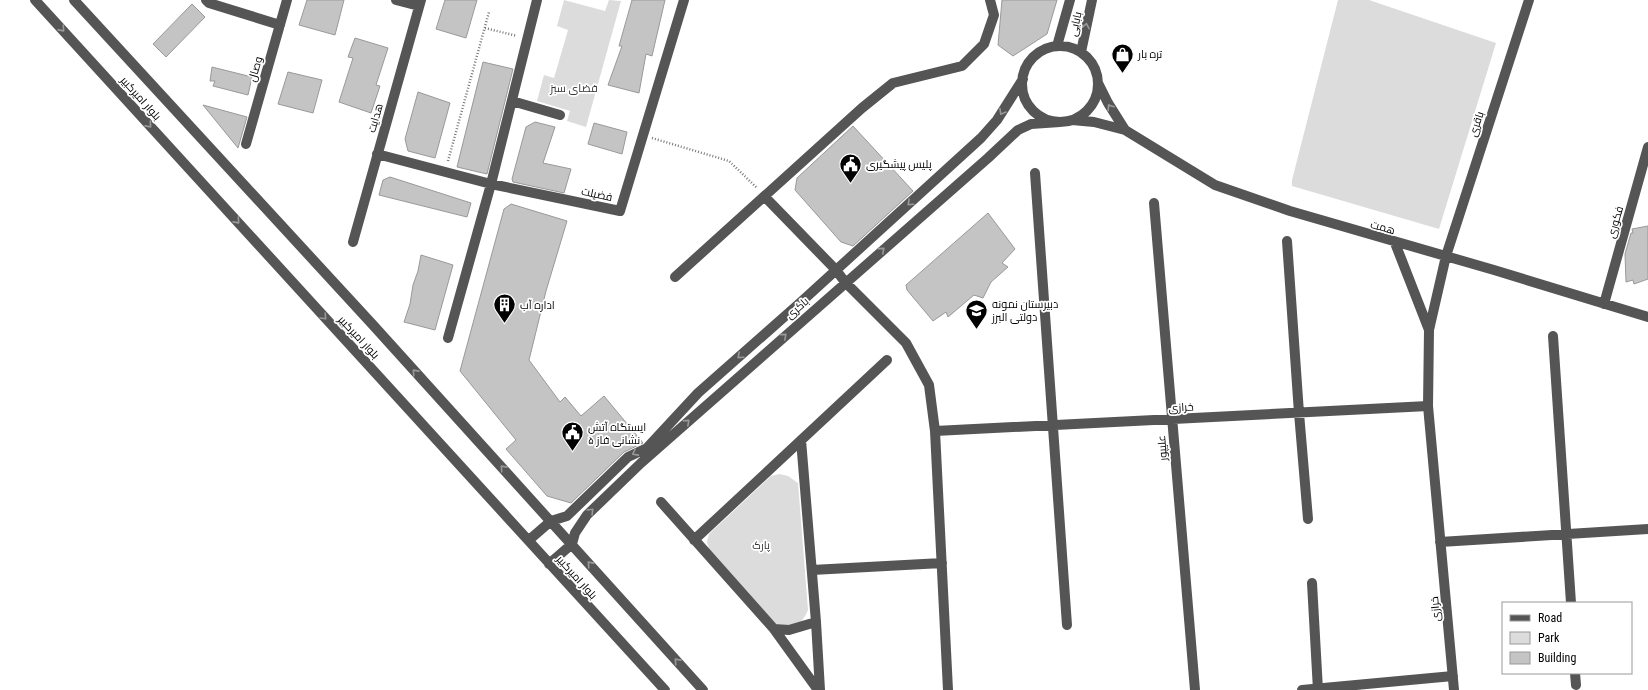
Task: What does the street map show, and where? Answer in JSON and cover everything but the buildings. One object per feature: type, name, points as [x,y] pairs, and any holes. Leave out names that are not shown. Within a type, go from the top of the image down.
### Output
[{"type":"street","name":"بلوار امیرکبیر","points":[[36,0],[665,690]]},
{"type":"street","name":"بلوار امیرکبیر","points":[[74,0],[572,544],[703,690]]},
{"type":"street","points":[[206,0],[209,3],[280,25]]},
{"type":"street","name":"وصال","points":[[246,144],[287,0]]},
{"type":"street","points":[[396,0],[420,3]]},
{"type":"street","points":[[448,338],[491,184],[537,0]]},
{"type":"street","name":"فضیلت","points":[[377,154],[491,184],[620,211],[684,0]]},
{"type":"street","points":[[675,277],[862,108],[893,82],[962,66],[984,44],[994,15],[990,0]]},
{"type":"street","name":"بابایی","points":[[1057,46],[1070,0]]},
{"type":"street","name":"بابایی","points":[[1081,52],[1092,0]]},
{"type":"street","name":"باقری","points":[[1446,256],[1529,0]]},
{"type":"street","name":"هدایت","points":[[353,242],[420,3]]},
{"type":"street","points":[[1057,46],[1070,47],[1081,52],[1090,60],[1096,71],[1098,83],[1108,103],[1125,130],[1094,122],[1072,120],[1060,122],[1048,120],[1037,113],[1028,104],[1023,92],[1023,79],[1026,67],[1034,56],[1045,49],[1057,46]]},
{"type":"street","name":"باکری","points":[[529,540],[551,521],[567,516],[628,457],[647,448],[698,393],[981,138],[997,120],[1023,79]]},
{"type":"street","points":[[1072,120],[1083,114],[1091,106],[1096,95],[1098,83]]},
{"type":"street","points":[[512,101],[560,115]]},
{"type":"street","name":"باکری","points":[[572,544],[575,534],[587,515],[636,468],[1018,130],[1030,124],[1060,122]]},
{"type":"street","name":"همت","points":[[1125,130],[1215,185],[1290,212],[1395,243],[1446,256],[1648,317]]},
{"type":"street","name":"فکوری","points":[[1604,304],[1648,147]]},
{"type":"street","points":[[1035,173],[1067,625]]},
{"type":"street","points":[[765,197],[906,343],[929,385],[935,431],[948,690]]},
{"type":"street","name":"علیپور","points":[[1154,203],[1195,690]]},
{"type":"street","points":[[1287,241],[1298,412],[1308,519]]},
{"type":"street","points":[[1395,243],[1429,330]]},
{"type":"street","name":"خرازی","points":[[1446,256],[1429,330],[1428,406],[1454,690]]},
{"type":"street","points":[[1553,336],[1572,602]]},
{"type":"street","points":[[694,540],[887,360]]},
{"type":"street","name":"خرازی","points":[[935,431],[1428,406]]},
{"type":"street","points":[[801,440],[816,622],[819,690]]},
{"type":"street","points":[[661,502],[774,629],[819,690]]},
{"type":"street","points":[[1440,542],[1648,529]]},
{"type":"street","points":[[549,564],[572,544]]},
{"type":"street","points":[[812,570],[942,563]]},
{"type":"street","points":[[1312,583],[1318,689]]},
{"type":"street","points":[[774,629],[789,630],[816,622]]},
{"type":"street","points":[[1575,674],[1576,684]]},
{"type":"street","points":[[1302,690],[1453,676]]},
{"type":"path","points":[[448,162],[489,12]]},
{"type":"path","points":[[485,28],[527,39]]},
{"type":"path","points":[[642,136],[729,161],[765,197]]},
{"type":"green space","name":"فضای سبز","points":[[564,0],[605,11],[609,0],[621,1],[586,127],[567,121],[570,111],[537,101],[544,75],[554,78],[568,30],[557,26]]},
{"type":"green space","points":[[1338,0],[1369,0],[1496,43],[1439,229],[1292,186],[1292,180]]},
{"type":"green space","name":"پارک","points":[[779,474],[788,476],[798,483],[808,610],[804,618],[799,623],[784,630],[776,626],[709,550],[707,542],[709,534],[771,476]]},
{"type":"place","name":"تره بار","points":[[1122,74]]},
{"type":"place","name":"پلیس پیشگیری","points":[[851,184]]},
{"type":"place","name":"اداره آب","points":[[505,324]]},
{"type":"place","name":"دبیرستان نمونه دولتی البرز","points":[[977,330]]},
{"type":"place","name":"ایستگاه آتش نشانی فاز ۵","points":[[573,452]]}]
